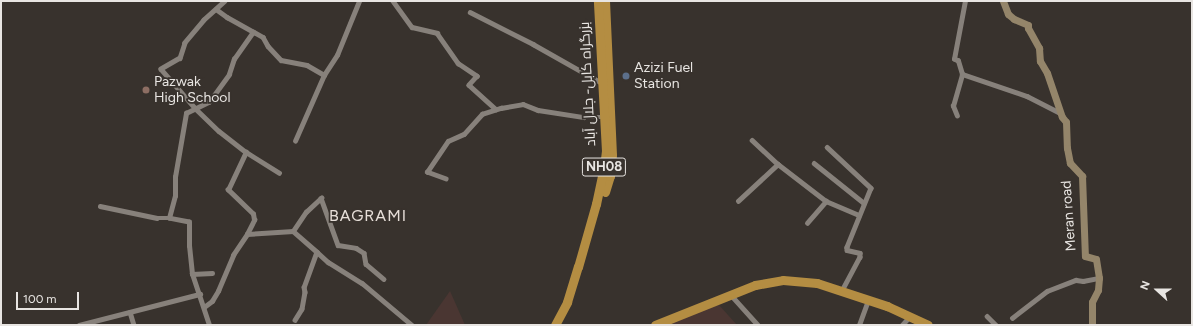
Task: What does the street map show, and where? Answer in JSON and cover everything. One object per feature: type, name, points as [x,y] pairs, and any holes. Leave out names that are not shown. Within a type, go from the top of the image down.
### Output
[{"type":"highway","name":"بزرگراه کابل- جلال آباد","points":[[598,1],[602,83],[607,116]]},
{"type":"highway","name":"بزرگراه کابل- جلال آباد","points":[[563,325],[581,268],[601,186],[604,167],[607,116],[605,1]]},
{"type":"highway","name":"بزرگراه کابل- جلال آباد","points":[[555,325],[567,302],[581,268]]},
{"type":"highway","points":[[655,325],[755,285],[782,280],[817,283],[868,300],[910,316],[928,325]]},
{"type":"street","points":[[225,1],[204,20],[185,43],[180,58],[161,69],[195,108],[246,152],[278,173]]},
{"type":"street","points":[[295,141],[324,74],[338,55],[359,1]]},
{"type":"street","points":[[393,1],[412,27],[437,33],[458,63],[477,76],[469,85],[496,109]]},
{"type":"street","points":[[957,116],[953,106],[962,74],[958,61],[954,59],[965,1]]},
{"type":"street","name":"Meran road","points":[[1003,1],[1008,14],[1014,19],[1028,25],[1028,28],[1040,48],[1040,61],[1047,73],[1049,84],[1062,116],[1066,122],[1067,148],[1070,163],[1082,176],[1085,256],[1097,260],[1099,278],[1098,290],[1092,302],[1092,325]]},
{"type":"street","points":[[216,9],[227,17],[263,37],[268,46],[281,60],[307,65],[324,74]]},
{"type":"street","points":[[470,12],[533,44],[602,83]]},
{"type":"street","points":[[169,218],[175,196],[175,177],[186,113],[209,102],[229,74],[234,59],[254,32]]},
{"type":"street","points":[[962,74],[1027,96],[1062,114]]},
{"type":"street","points":[[446,179],[427,172],[448,141],[464,134],[482,114],[496,109],[523,104],[538,110],[582,117],[607,116]]},
{"type":"street","points":[[752,140],[778,164],[826,201],[859,215]]},
{"type":"street","points":[[827,147],[870,187],[847,248],[858,252],[860,257],[842,291]]},
{"type":"street","points":[[204,307],[212,301],[218,291],[233,255],[248,234],[254,217],[248,208],[228,190],[246,152]]},
{"type":"street","points":[[814,163],[864,203]]},
{"type":"street","points":[[738,201],[778,164]]},
{"type":"street","points":[[294,231],[306,212],[321,198],[338,245],[356,248],[364,253],[366,264],[384,279]]},
{"type":"street","points":[[807,224],[826,201]]},
{"type":"street","points":[[100,206],[157,218],[169,218],[189,222],[189,246],[192,274],[210,325]]},
{"type":"street","points":[[248,234],[294,231],[328,262],[373,292],[412,325]]},
{"type":"street","points":[[294,320],[302,309],[305,292],[304,287],[317,252]]},
{"type":"street","points":[[192,274],[212,273]]},
{"type":"street","points":[[1012,318],[1047,291],[1076,280],[1083,281],[1099,278]]},
{"type":"street","points":[[79,325],[200,294]]},
{"type":"street","points":[[731,294],[758,325]]},
{"type":"street","points":[[859,325],[868,300]]},
{"type":"street","points":[[130,312],[134,325]]},
{"type":"street","points":[[902,325],[910,316]]},
{"type":"street","points":[[988,316],[996,325]]},
{"type":"shaded area","points":[[450,291],[465,325],[426,325]]},
{"type":"shaded area","points":[[719,305],[737,325],[668,325],[675,319],[693,311]]},
{"type":"place","name":"Azizi Fuel Station","points":[[626,76]]},
{"type":"place","name":"Pazwak High School","points":[[146,90]]},
{"type":"district","name":"BAGRAMI","points":[[368,216]]}]
